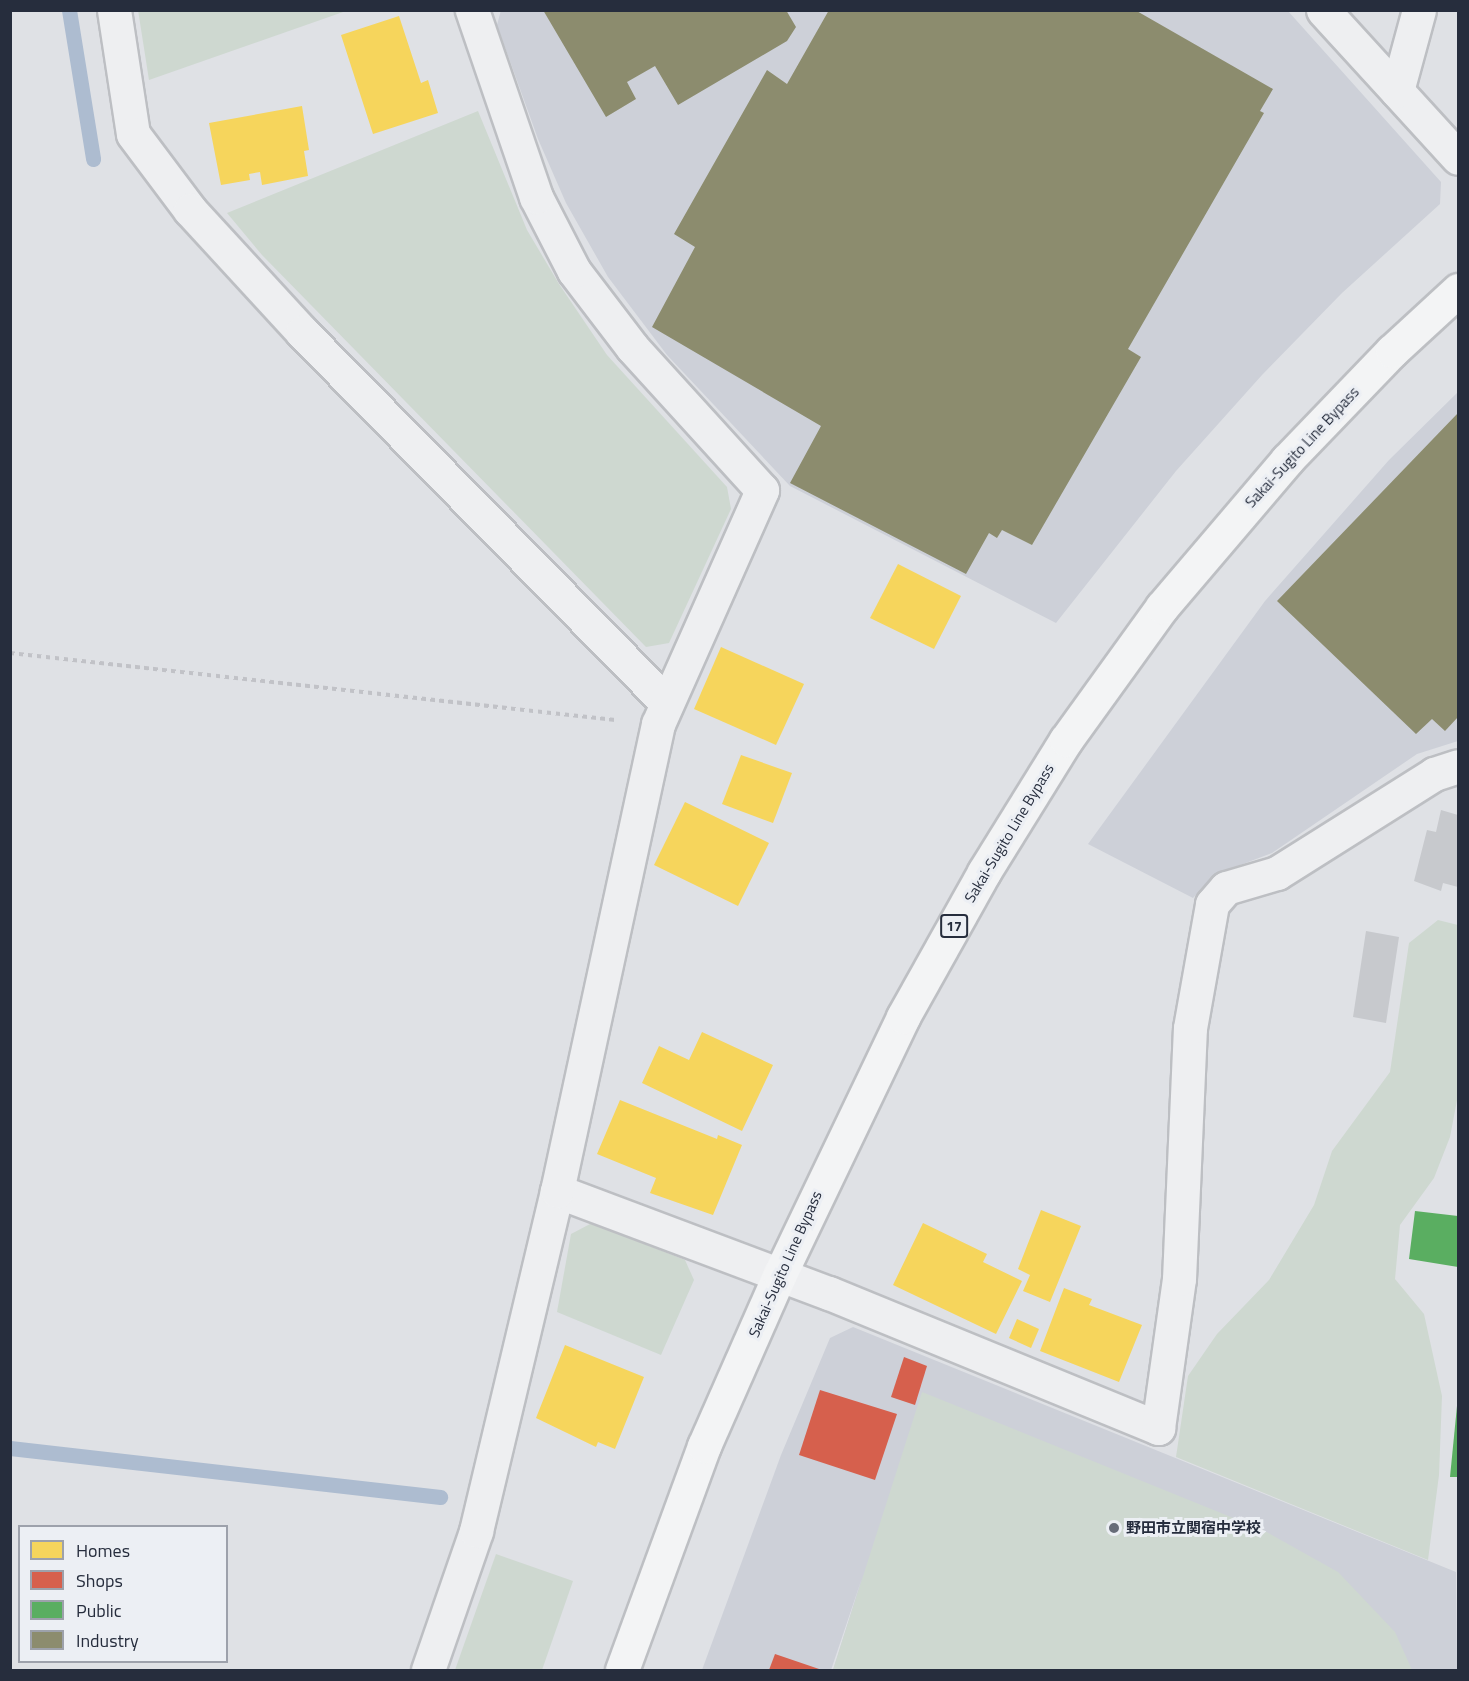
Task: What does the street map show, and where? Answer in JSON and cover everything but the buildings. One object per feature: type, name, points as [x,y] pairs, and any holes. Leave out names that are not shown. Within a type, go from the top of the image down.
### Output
[{"type":"main road","name":"Sakai-Sugito Line Bypass","points":[[622,1671],[704,1446],[780,1274],[903,1017],[984,872],[1066,740],[1162,607],[1287,460],[1392,351],[1458,290]]},
{"type":"street","points":[[114,10],[133,134],[190,210],[302,332],[662,713]]},
{"type":"street","points":[[428,1671],[476,1531],[557,1191],[662,713],[762,490],[632,347],[574,271],[536,197],[472,10]]},
{"type":"street","points":[[1323,10],[1458,159]]},
{"type":"street","points":[[1397,91],[1419,10]]},
{"type":"street","points":[[557,1191],[780,1274],[1158,1428],[1179,1279],[1190,1029],[1212,904],[1226,888],[1277,873],[1434,774],[1458,766]]},
{"type":"path","points":[[10,653],[662,713]]},
{"type":"shaded area","points":[[138,10],[346,10],[346,11],[149,80]]},
{"type":"shaded area","points":[[501,10],[1288,11],[1441,182],[1440,204],[1342,293],[1262,375],[1176,471],[1056,623],[790,486],[667,355],[608,277],[566,203],[538,139],[497,25]]},
{"type":"shaded area","points":[[478,111],[527,230],[559,284],[607,355],[727,487],[731,509],[669,643],[646,647],[262,255],[227,213]]},
{"type":"shaded area","points":[[1458,392],[1458,741],[1417,754],[1272,853],[1214,875],[1193,898],[1088,844],[1265,601],[1389,460]]},
{"type":"shaded area","points":[[1438,920],[1458,925],[1458,1095],[1450,1137],[1434,1178],[1400,1225],[1395,1279],[1424,1314],[1442,1396],[1439,1475],[1428,1560],[1176,1457],[1188,1376],[1217,1334],[1269,1280],[1314,1205],[1332,1151],[1390,1072],[1409,943]]},
{"type":"shaded area","points":[[592,1223],[685,1260],[694,1280],[661,1355],[557,1312],[571,1234]]},
{"type":"shaded area","name":"野田市立関宿中学校","points":[[853,1327],[1456,1572],[1457,1670],[833,1670],[862,1578],[831,1670],[702,1670],[781,1455],[830,1338]]},
{"type":"shaded area","name":"野田市立関宿中学校","points":[[922,1392],[1263,1530],[1338,1572],[1395,1632],[1412,1670],[833,1670]]},
{"type":"shaded area","points":[[496,1554],[573,1581],[542,1670],[455,1670]]},
{"type":"waterway","points":[[69,10],[93,159]]},
{"type":"waterway","points":[[10,1448],[440,1497]]},
{"type":"place","name":"野田市立関宿中学校","points":[[1114,1528]]}]
